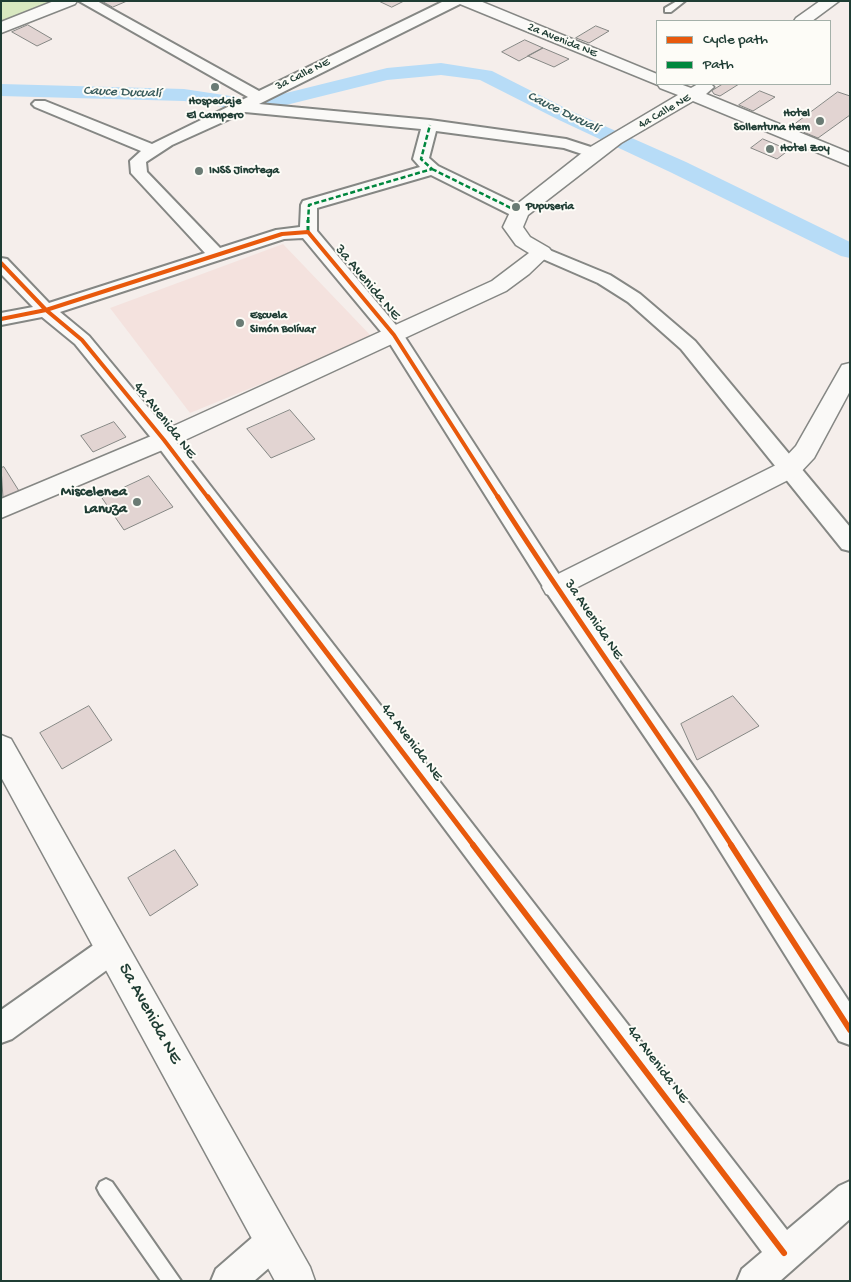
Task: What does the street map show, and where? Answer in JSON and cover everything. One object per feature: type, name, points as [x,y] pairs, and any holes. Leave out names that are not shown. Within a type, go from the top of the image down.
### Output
[{"type":"street","points":[[1,28],[69,1]]},
{"type":"street","points":[[86,1],[259,97]]},
{"type":"street","name":"3a Calle NE","points":[[151,149],[245,107],[259,97],[455,1]]},
{"type":"street","name":"2a Avenida NE","points":[[466,1],[656,80]]},
{"type":"street","points":[[803,20],[831,1]]},
{"type":"street","points":[[669,85],[850,160]]},
{"type":"street","name":"4a Calle NE","points":[[519,212],[594,153],[709,85]]},
{"type":"street","points":[[40,104],[151,149],[138,161],[140,173],[216,254]]},
{"type":"street","points":[[245,107],[430,125],[566,144],[594,153]]},
{"type":"street","points":[[430,125],[421,159],[432,169],[519,212],[513,228],[523,241],[542,252],[604,279],[634,298],[688,345],[850,543]]},
{"type":"street","points":[[1,319],[46,310],[282,234],[308,232],[309,205],[432,169]]},
{"type":"street","name":"3a Avenida NE","points":[[308,232],[394,334],[555,587],[703,802],[850,1030]]},
{"type":"street","points":[[1,508],[164,440],[499,286],[522,270],[542,252]]},
{"type":"street","name":"4a Avenida NE","points":[[1,263],[46,310],[82,340],[164,440],[784,1253]]},
{"type":"street","points":[[555,587],[789,469],[805,452],[850,370]]},
{"type":"street","name":"5a Avenida NE","points":[[1,748],[296,1281]]},
{"type":"street","points":[[1,1028],[112,949]]},
{"type":"street","points":[[754,1281],[850,1197]]},
{"type":"street","points":[[228,1281],[274,1241]]},
{"type":"lane","points":[[668,10],[682,1]]},
{"type":"lane","points":[[106,1188],[172,1281]]},
{"type":"shaded area","name":"Escuela Simón Bolívar","points":[[283,244],[373,338],[190,413],[110,308]]},
{"type":"green space","points":[[1,1],[54,1],[1,23]]},
{"type":"building","points":[[102,1],[127,1],[113,7]]},
{"type":"building","points":[[379,1],[404,1],[392,7]]},
{"type":"building","points":[[28,25],[52,39],[37,46],[12,32]]},
{"type":"building","points":[[596,26],[609,31],[589,43],[576,38]]},
{"type":"building","points":[[525,40],[543,48],[519,61],[502,52]]},
{"type":"building","points":[[543,48],[569,59],[554,67],[528,56]]},
{"type":"building","points":[[721,85],[737,85],[720,96],[712,91]]},
{"type":"building","points":[[760,91],[775,97],[753,111],[739,105]]},
{"type":"building","name":"Hotel Sollentuna Hem","points":[[838,92],[850,96],[850,115],[818,138],[791,127]]},
{"type":"building","name":"Hotel Zoy","points":[[763,139],[789,150],[777,159],[751,148]]},
{"type":"building","points":[[290,410],[315,439],[271,458],[247,429]]},
{"type":"building","points":[[114,422],[126,437],[93,452],[81,436]]},
{"type":"building","points":[[4,467],[19,491],[3,498],[1,468]]},
{"type":"building","name":"Miscelenea Lanuza","points":[[149,476],[173,507],[124,530],[102,498]]},
{"type":"building","points":[[733,696],[759,726],[697,760],[681,724]]},
{"type":"building","points":[[89,706],[112,740],[62,769],[40,733]]},
{"type":"building","points":[[175,850],[198,885],[150,916],[128,878]]},
{"type":"waterway","name":"Cauce Ducualí","points":[[257,104],[282,100],[387,74],[441,69],[485,75],[566,116],[678,167],[850,251]]},
{"type":"waterway","name":"Cauce Ducualí","points":[[1,90],[184,95],[243,104]]},
{"type":"marked path","points":[[308,232],[309,205],[432,169],[421,159],[430,125]]},
{"type":"marked path","points":[[432,169],[519,212]]},
{"type":"cycle path","points":[[1,319],[46,310],[282,234],[308,232],[394,335],[555,587],[703,801],[850,1030]]},
{"type":"cycle path","points":[[1,263],[46,310],[82,340],[164,440],[784,1253]]},
{"type":"place","name":"Hospedaje El Campero","points":[[215,87]]},
{"type":"place","name":"Hotel Sollentuna Hem","points":[[820,121]]},
{"type":"place","name":"Hotel Zoy","points":[[770,149]]},
{"type":"place","name":"INSS Jinotega","points":[[199,171]]},
{"type":"place","name":"Pupuseria","points":[[516,207]]},
{"type":"place","name":"Escuela Simón Bolívar","points":[[240,323]]},
{"type":"place","name":"Miscelenea Lanuza","points":[[137,502]]}]
